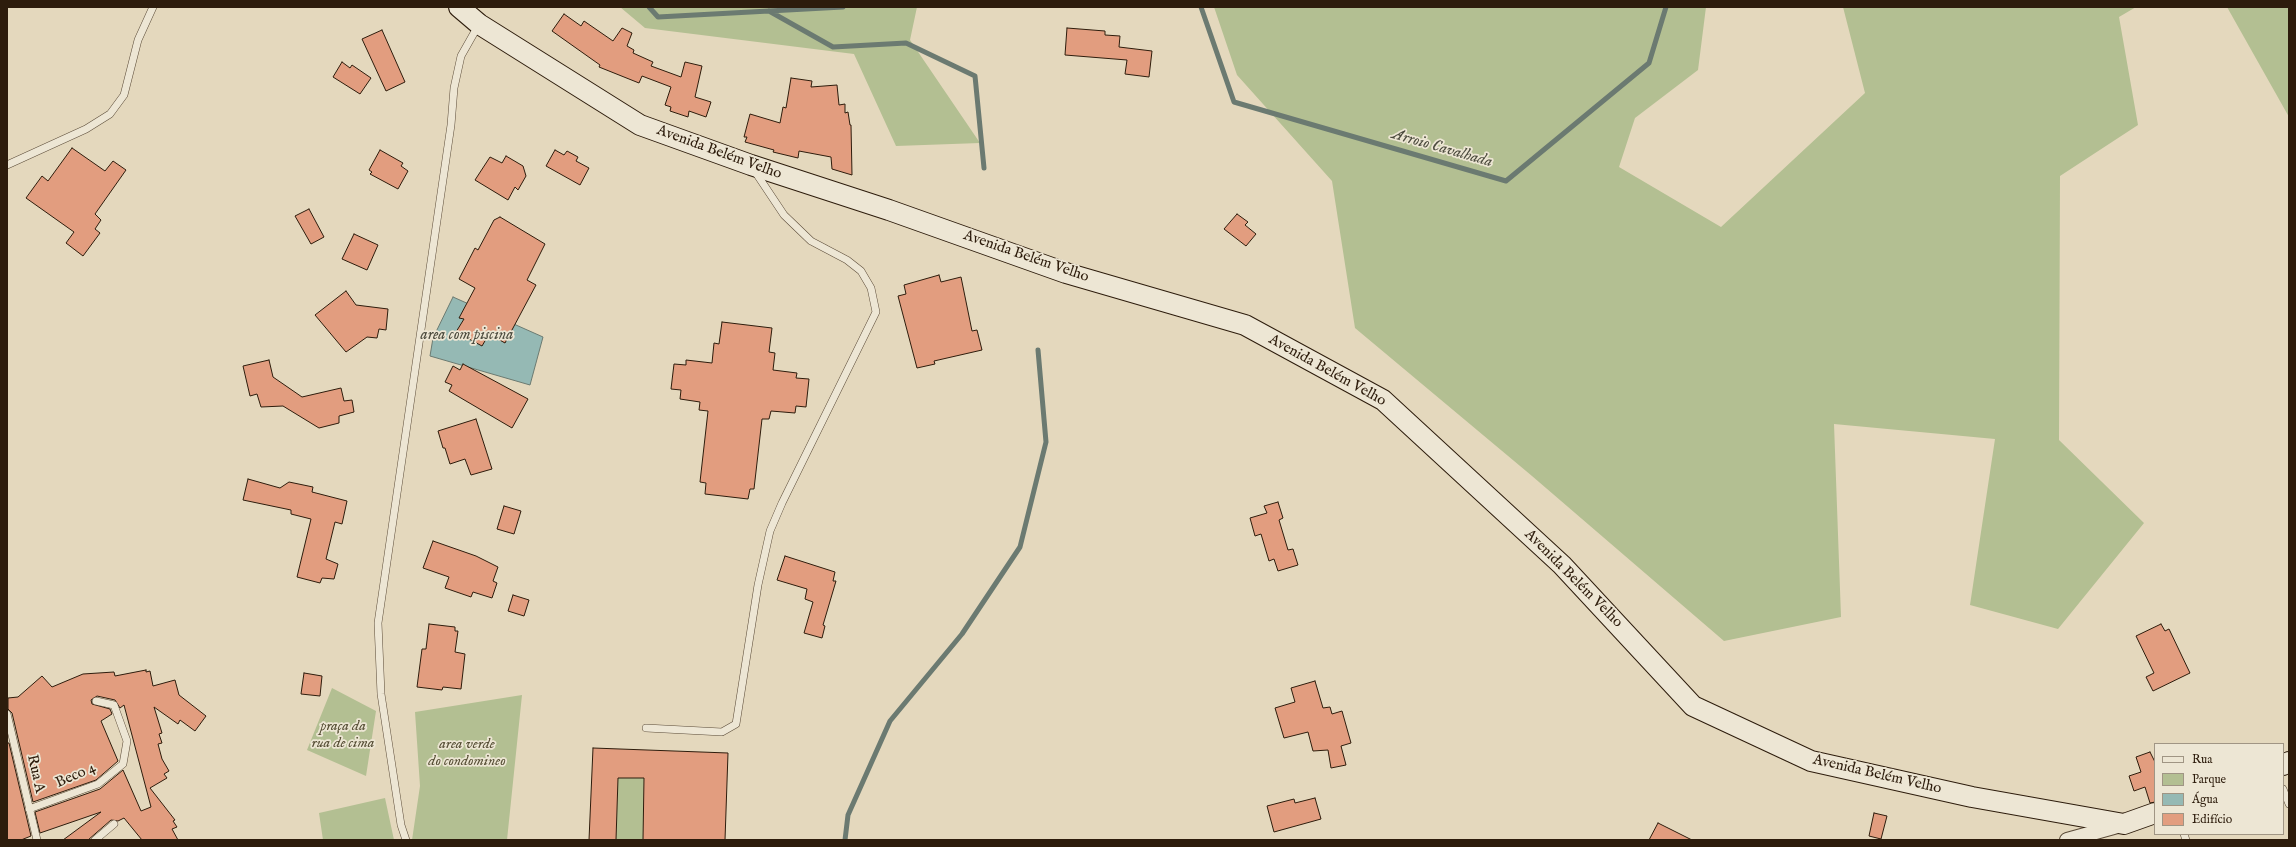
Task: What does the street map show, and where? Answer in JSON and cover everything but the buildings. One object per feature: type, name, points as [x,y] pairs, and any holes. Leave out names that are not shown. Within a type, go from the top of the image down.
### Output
[{"type":"main road","name":"Avenida Belém Velho","points":[[459,7],[480,24],[640,125],[750,165],[888,210],[1066,272],[1245,325],[1383,400],[1562,565],[1693,706],[1811,761],[1972,797],[2124,824]]},
{"type":"main road","points":[[2124,824],[2154,813]]},
{"type":"street","points":[[2067,840],[2124,824]]},
{"type":"lane","points":[[7,165],[86,129],[110,114],[124,95],[138,40],[154,7]]},
{"type":"lane","points":[[406,840],[401,825],[381,694],[378,623],[450,132],[454,88],[461,56],[480,24]]},
{"type":"lane","points":[[646,728],[722,732],[736,724],[758,585],[770,531],[782,502],[876,312],[871,288],[861,271],[847,260],[811,241],[784,215],[750,165]]},
{"type":"lane","name":"Beco 4","points":[[30,810],[98,784],[122,764],[127,741],[114,705],[96,701]]},
{"type":"lane","name":"Rua A","points":[[7,714],[37,840]]},
{"type":"lane","points":[[2284,792],[2289,804]]},
{"type":"lane","points":[[95,840],[114,824]]},
{"type":"green space","points":[[620,7],[917,7],[910,40],[980,143],[896,146],[854,54],[645,28]]},
{"type":"green space","points":[[1214,7],[1706,7],[1698,70],[1635,118],[1619,167],[1721,227],[1865,93],[1843,7],[2136,7],[2119,17],[2138,125],[2060,176],[2059,440],[2144,523],[2058,629],[1970,605],[1995,439],[1834,424],[1841,617],[1724,641],[1532,476],[1355,328],[1332,181],[1237,75]]},
{"type":"green space","points":[[2227,7],[2289,7],[2289,117]]},
{"type":"green space","name":"praça da rua de cima","points":[[332,688],[376,711],[366,776],[307,750]]},
{"type":"green space","name":"area verde do condomineo","points":[[522,695],[507,840],[412,840],[420,786],[415,712]]},
{"type":"green space","points":[[618,778],[644,778],[643,840],[616,840]]},
{"type":"green space","points":[[385,798],[394,840],[323,840],[319,813]]},
{"type":"water","name":"area com piscina","points":[[453,297],[543,337],[530,385],[430,356],[433,338]]},
{"type":"waterway","name":"Arroio Cavalhada","points":[[649,7],[658,17],[843,7]]},
{"type":"waterway","name":"Arroio Cavalhada","points":[[1201,7],[1234,102],[1506,181],[1649,63],[1666,7]]},
{"type":"waterway","points":[[769,11],[833,47],[906,43],[975,76],[984,168]]},
{"type":"waterway","points":[[845,840],[848,815],[890,721],[962,634],[1020,547],[1046,442],[1038,350]]}]
